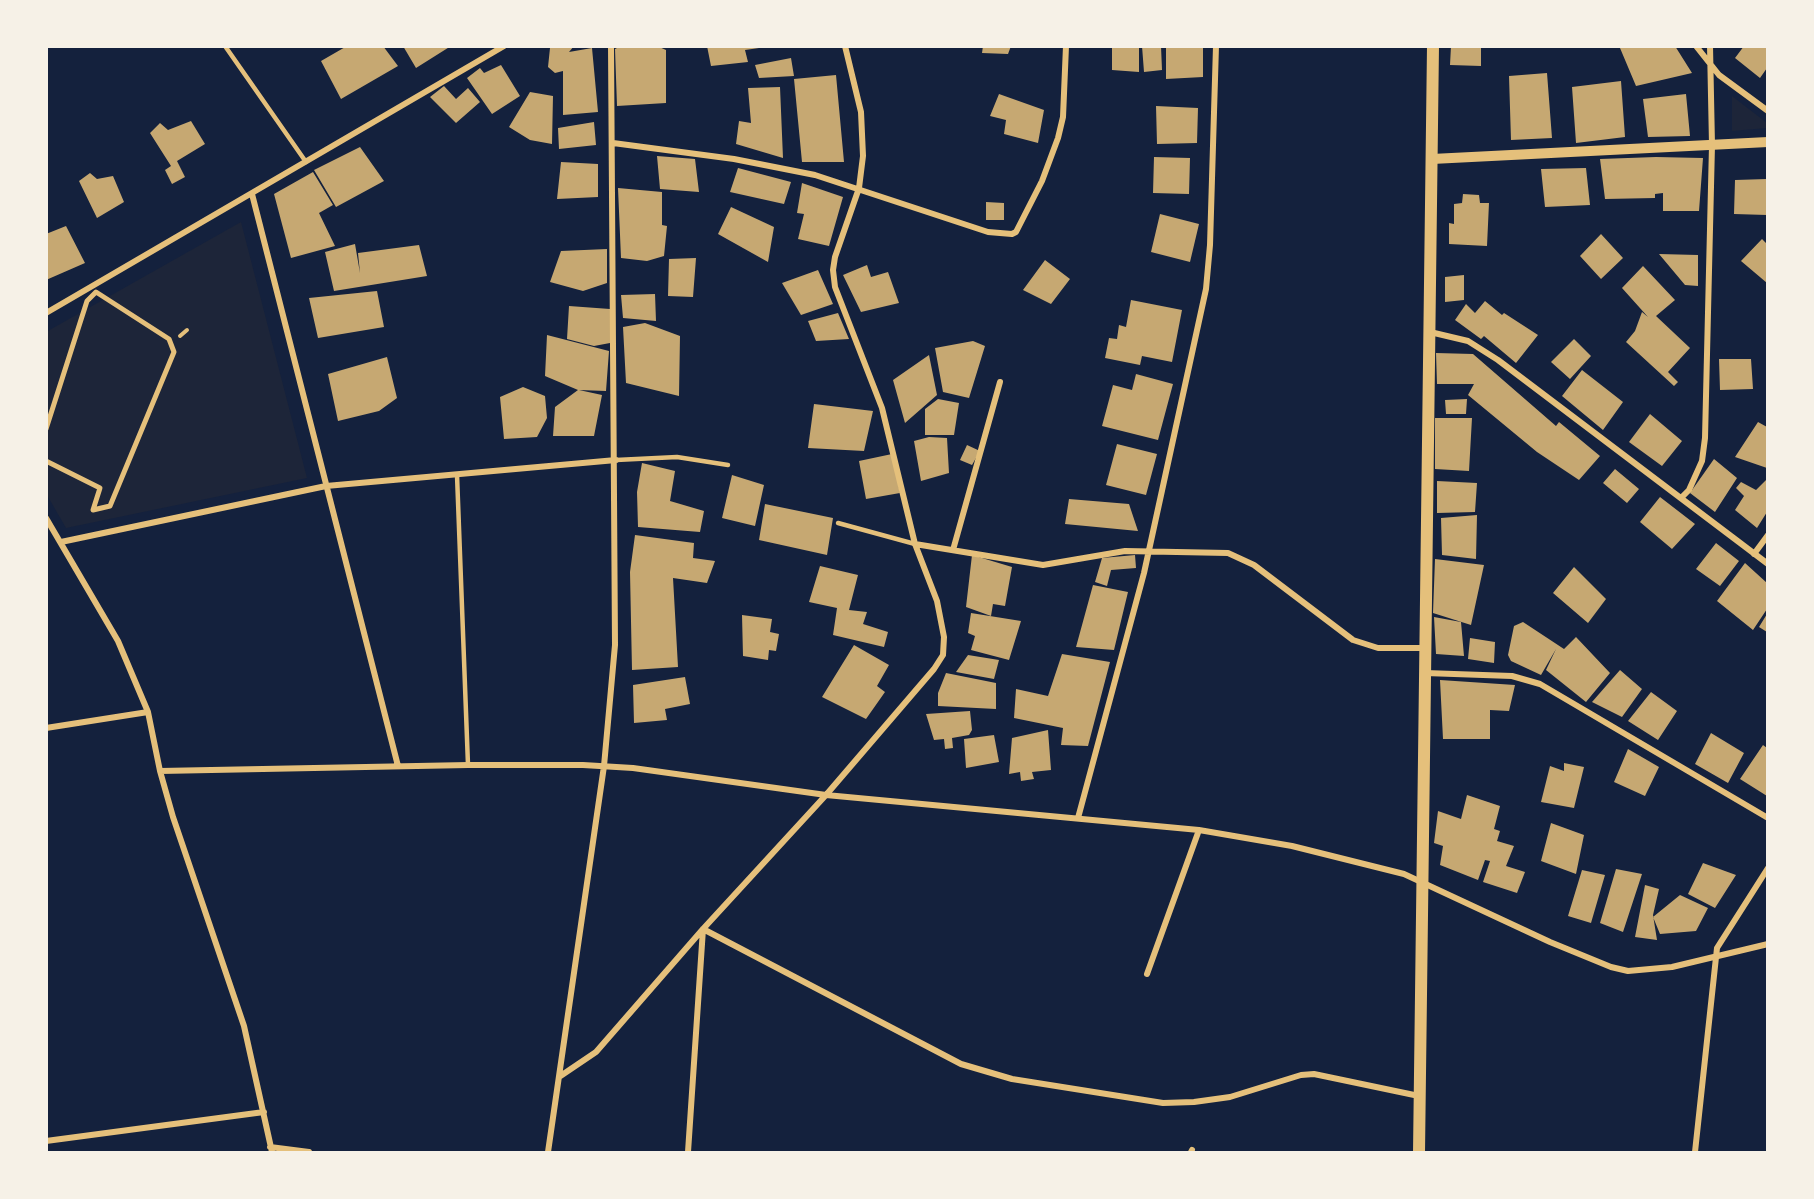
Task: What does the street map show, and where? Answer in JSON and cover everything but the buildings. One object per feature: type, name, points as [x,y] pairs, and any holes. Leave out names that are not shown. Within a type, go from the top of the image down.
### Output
[{"type":"main road","points":[[1419,1152],[1433,46]]},
{"type":"street","points":[[46,313],[504,46]]},
{"type":"street","points":[[548,1152],[604,766],[615,645],[616,460],[611,46]]},
{"type":"street","points":[[559,1077],[596,1052],[703,929],[826,795],[934,669],[943,655],[944,637],[937,601],[915,544],[882,408],[835,287],[832,270],[859,188],[863,156],[861,112],[844,46]]},
{"type":"street","points":[[613,143],[734,159],[815,175],[988,232],[1012,234],[1016,232],[1042,181],[1058,138],[1065,96],[1066,46]]},
{"type":"street","points":[[1078,818],[1144,573],[1147,550],[1206,289],[1210,245],[1216,46]]},
{"type":"street","points":[[1696,46],[1711,67],[1767,111]]},
{"type":"street","points":[[1682,497],[1689,490],[1702,461],[1705,438],[1712,145],[1710,46]]},
{"type":"street","points":[[1432,159],[1767,142]]},
{"type":"street","points":[[252,194],[398,766]]},
{"type":"street","points":[[46,429],[87,301],[96,292],[169,339],[174,352],[110,506],[93,510],[100,488],[46,460]]},
{"type":"street","points":[[1429,332],[1468,340],[1498,360],[1682,497],[1767,564]]},
{"type":"street","points":[[953,550],[1000,382]]},
{"type":"street","points":[[61,542],[326,486],[616,460]]},
{"type":"street","points":[[46,518],[122,650],[148,712],[160,771],[206,916],[238,1006],[271,1150],[309,1152]]},
{"type":"street","points":[[1754,554],[1767,535]]},
{"type":"street","points":[[915,544],[1043,565],[1125,551],[1235,555],[1254,565],[1353,640],[1378,648],[1426,648]]},
{"type":"street","points":[[1425,673],[1512,676],[1540,684],[1767,818]]},
{"type":"street","points":[[46,728],[148,712]]},
{"type":"street","points":[[160,771],[468,765],[604,766],[826,795],[1199,830],[1315,852],[1387,869],[1423,882],[1504,922],[1620,969],[1656,969],[1767,944]]},
{"type":"street","points":[[1147,974],[1199,830]]},
{"type":"street","points":[[1695,1152],[1715,957],[1722,937],[1767,868]]},
{"type":"street","points":[[703,929],[961,1064],[1012,1079],[1163,1103],[1230,1097],[1301,1075],[1314,1074],[1420,1096]]},
{"type":"street","points":[[688,1152],[703,929]]},
{"type":"street","points":[[46,1141],[264,1112]]},
{"type":"lane","points":[[225,46],[306,162]]},
{"type":"lane","points":[[616,460],[676,457],[728,465]]},
{"type":"lane","points":[[457,475],[468,765]]},
{"type":"lane","points":[[838,524],[915,544]]},
{"type":"shaded area","points":[[1732,96],[1767,123],[1767,128],[1732,131]]},
{"type":"shaded area","points":[[241,222],[307,478],[66,528],[47,495],[46,332]]}]
